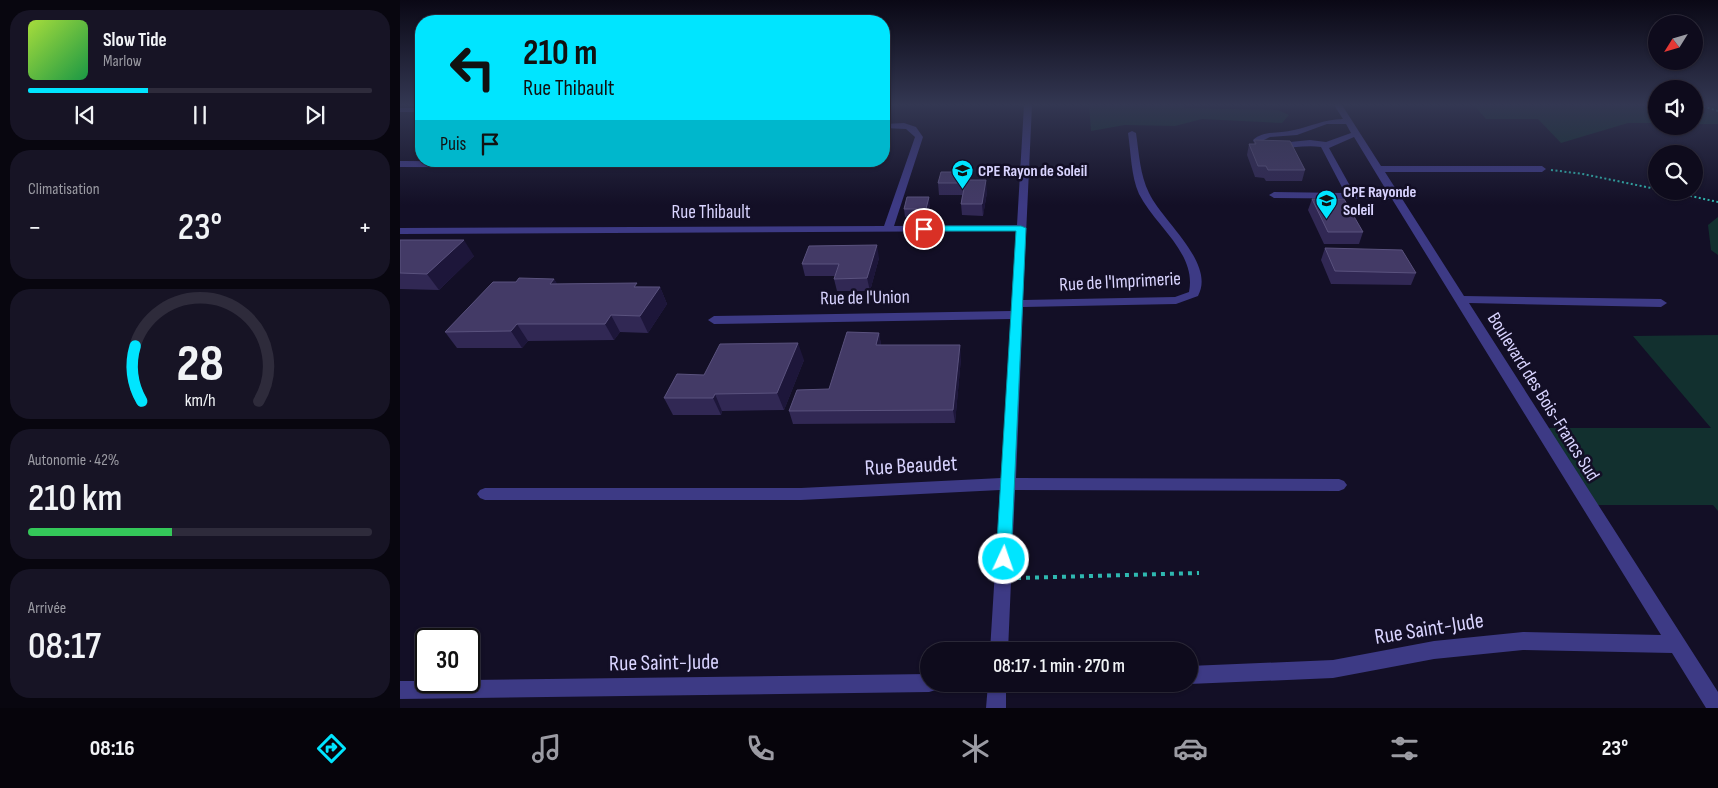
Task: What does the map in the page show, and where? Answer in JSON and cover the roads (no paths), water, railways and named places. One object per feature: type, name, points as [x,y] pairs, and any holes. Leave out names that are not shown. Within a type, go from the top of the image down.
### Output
[{"type":"street","points":[[888,229],[920,138]]},
{"type":"street","points":[[999,642],[1026,138]]},
{"type":"street","name":"Rue de l'Imprimerie","points":[[1018,310],[1176,300],[1194,294],[1198,287],[1198,279],[1186,252],[1150,206],[1143,193],[1133,138]]},
{"type":"street","points":[[1262,138],[1258,140],[1262,146],[1268,147],[1310,143],[1327,145],[1345,138]]},
{"type":"street","name":"Boulevard des Bois-Francs Sud","points":[[1359,138],[1717,708]]},
{"type":"street","points":[[1327,145],[1325,148],[1351,196]]},
{"type":"street","points":[[400,164],[415,164]]},
{"type":"street","points":[[1378,169],[1542,169]]},
{"type":"street","points":[[1274,195],[1395,196]]},
{"type":"street","name":"Rue Thibault","points":[[400,231],[1021,228]]},
{"type":"street","points":[[1460,299],[1661,303]]},
{"type":"street","name":"Rue de l'Union","points":[[714,320],[1018,310]]},
{"type":"street","name":"Rue Beaudet","points":[[485,494],[801,494],[1008,484],[1339,485]]},
{"type":"street","name":"Rue Saint-Jude","points":[[1198,675],[1333,669],[1434,650],[1523,640],[1677,644]]},
{"type":"street","name":"Rue Saint-Jude","points":[[400,690],[920,684]]},
{"type":"street","points":[[996,708],[997,692]]},
{"type":"place","name":"CPE Rayon de Soleil","points":[[962,190]]},
{"type":"place","name":"CPE Rayonde Soleil","points":[[1327,220]]}]
